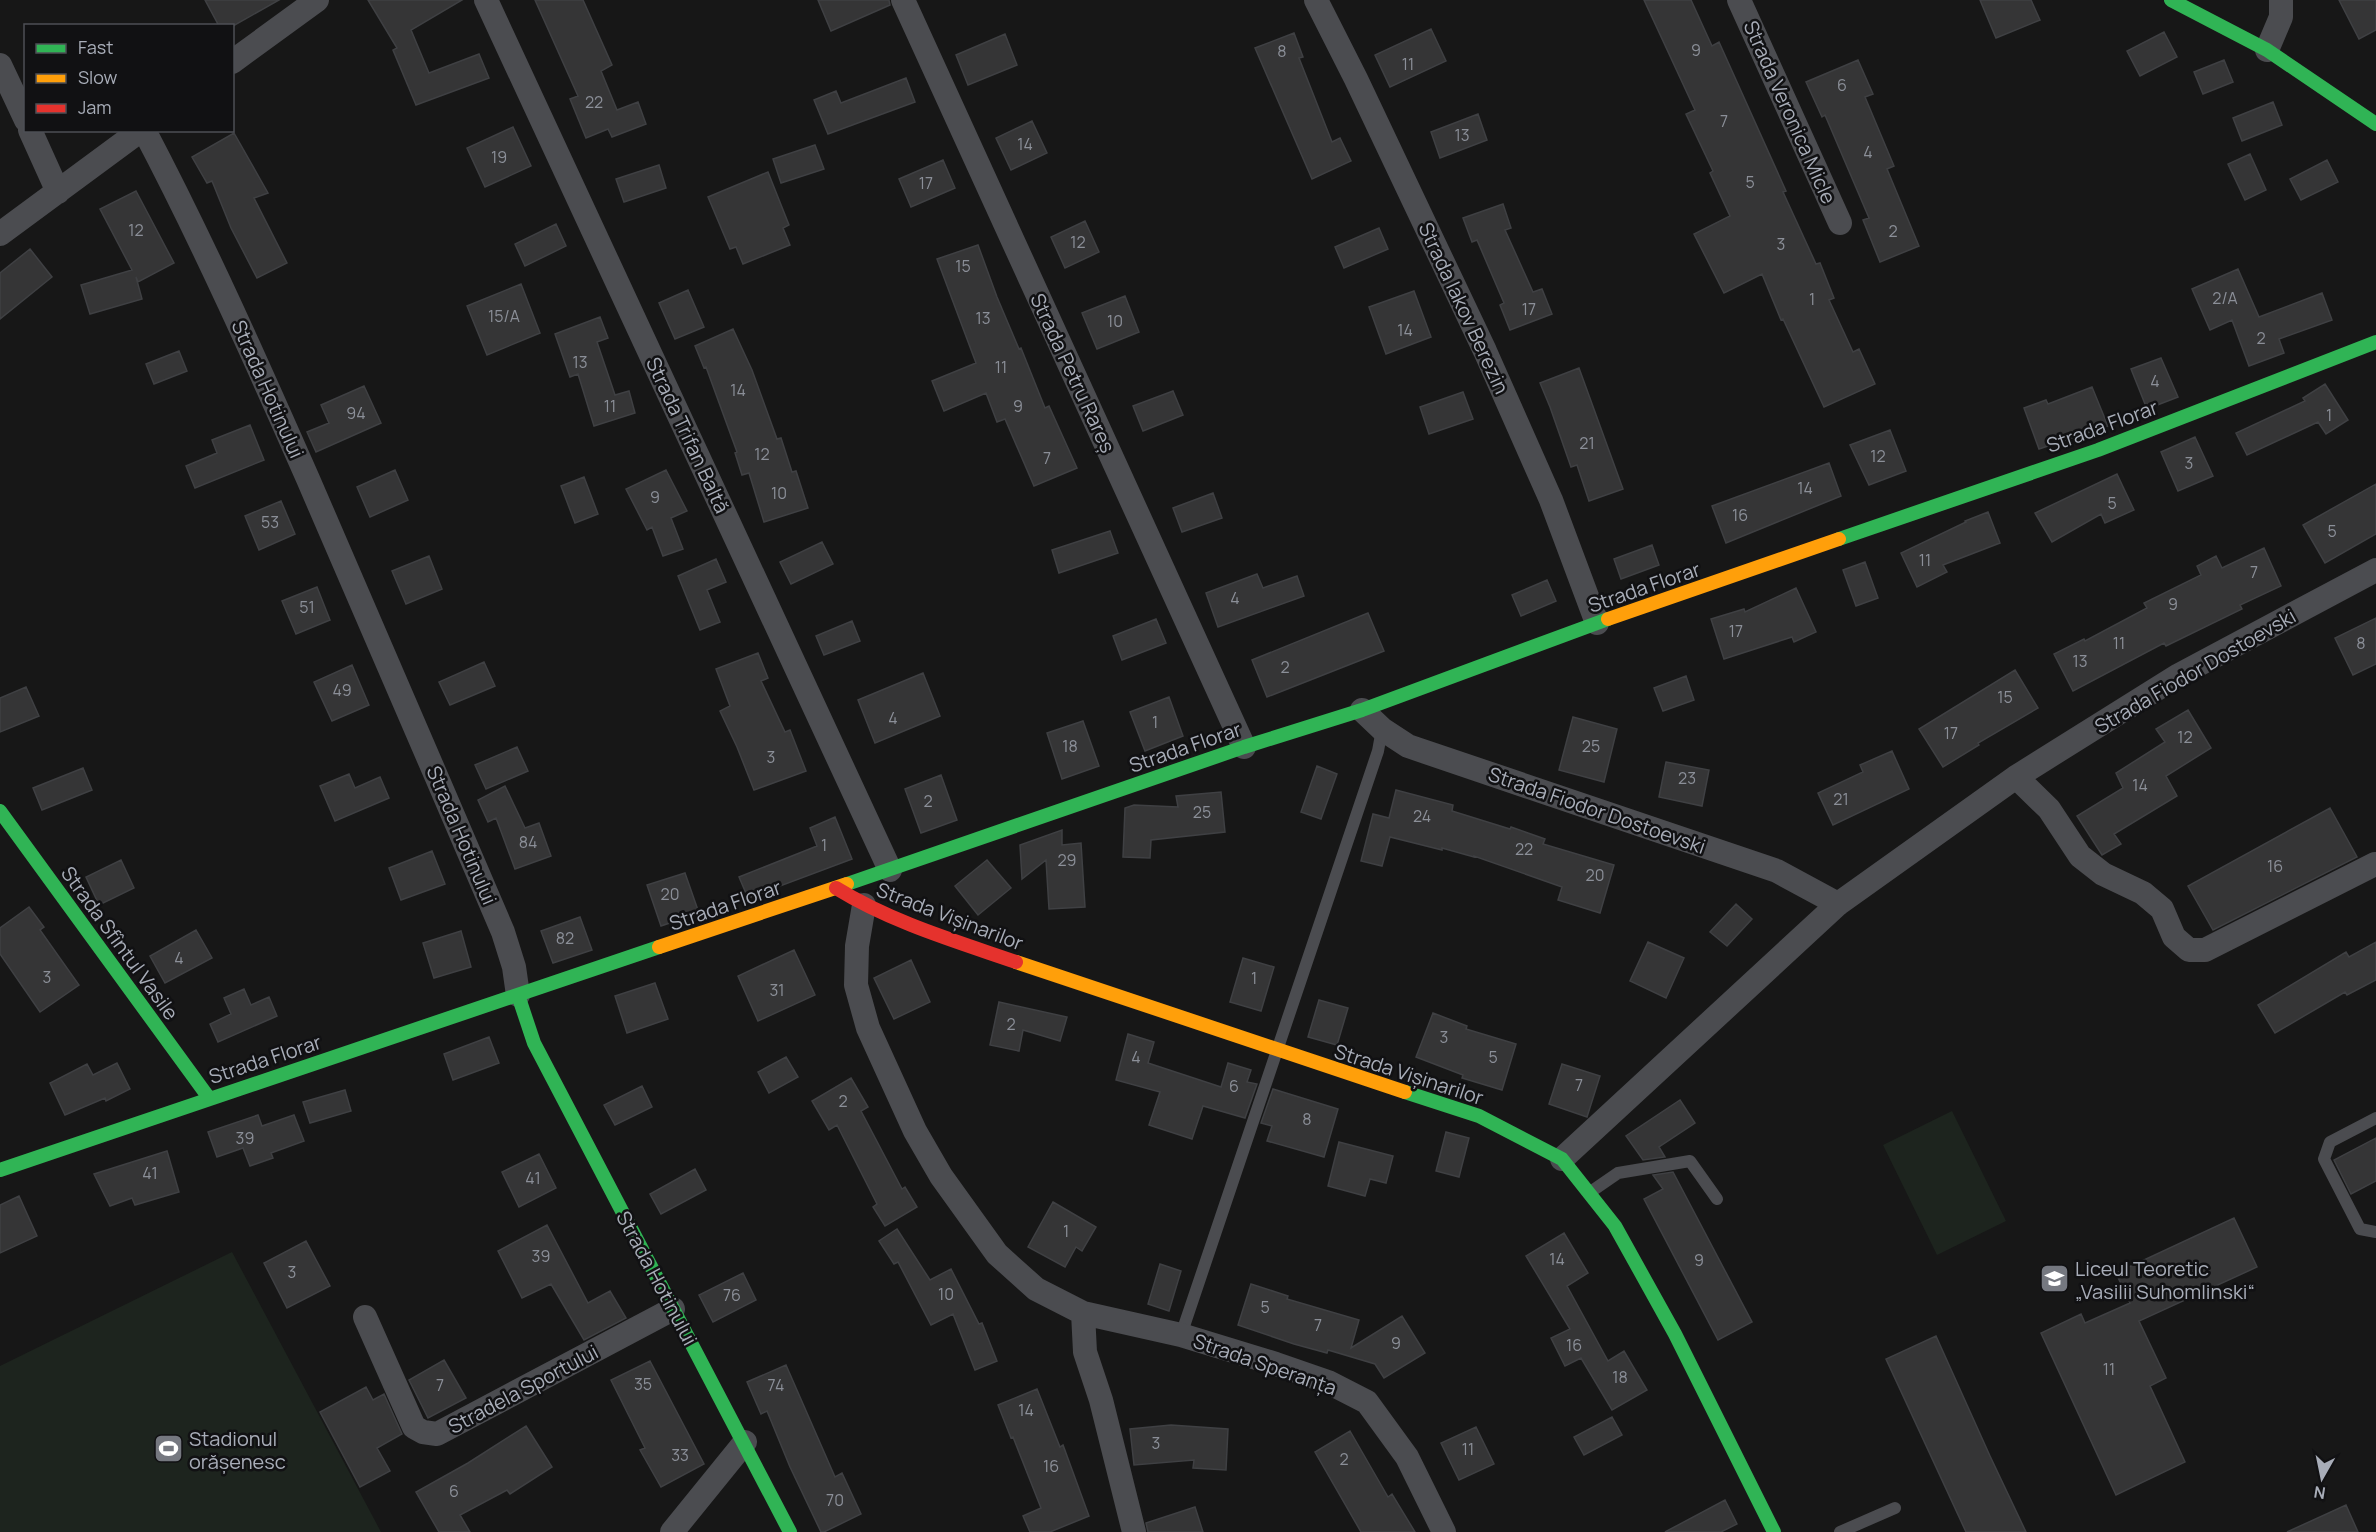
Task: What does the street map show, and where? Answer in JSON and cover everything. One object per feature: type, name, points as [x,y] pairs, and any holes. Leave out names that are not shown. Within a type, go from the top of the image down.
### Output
[{"type":"street","points":[[234,61],[317,0]]},
{"type":"street","name":"Strada Trifan Baltă","points":[[486,0],[890,870]]},
{"type":"street","name":"Strada Petru Rareș","points":[[903,0],[1244,747]]},
{"type":"street","name":"Strada Iakov Berezin","points":[[1316,0],[1485,351],[1551,500],[1597,623]]},
{"type":"street","name":"Strada Veronica Micle","points":[[1739,0],[1840,223]]},
{"type":"street","points":[[2171,0],[2267,50],[2376,124]]},
{"type":"street","points":[[2267,50],[2281,16],[2281,0]]},
{"type":"street","points":[[0,65],[24,116]]},
{"type":"street","points":[[31,132],[58,192]]},
{"type":"street","points":[[0,234],[140,132]]},
{"type":"street","name":"Strada Hotinului","points":[[144,132],[186,209],[249,344],[362,602],[503,932],[514,967],[518,995],[534,1043],[745,1442],[790,1532]]},
{"type":"street","name":"Strada Florar","points":[[0,1170],[890,870],[1244,747],[1362,710],[1597,623],[2098,450],[2376,342]]},
{"type":"street","name":"Strada Fiodor Dostoevski","points":[[1562,1159],[1838,904],[2016,777],[2179,675],[2376,570]]},
{"type":"street","name":"Strada Fiodor Dostoevski","points":[[1362,710],[1382,729],[1408,746],[1777,871],[1838,904]]},
{"type":"street","points":[[2016,777],[2049,809],[2080,856],[2103,874],[2143,893],[2162,909],[2174,937],[2189,950],[2205,950],[2375,864]]},
{"type":"street","name":"Strada Sfîntul Vasile","points":[[0,812],[209,1098]]},
{"type":"street","name":"Strada Vișinarilor","points":[[836,888],[864,905],[940,936],[1277,1051],[1479,1116],[1562,1159],[1615,1226],[1675,1334],[1774,1532]]},
{"type":"street","name":"Strada Speranța","points":[[864,905],[857,946],[856,985],[868,1028],[915,1131],[941,1176],[997,1254],[1036,1289],[1083,1312],[1181,1335],[1328,1382],[1367,1402],[1407,1456],[1444,1532]]},
{"type":"street","name":"Stradela Sportului","points":[[364,1317],[414,1427],[423,1432],[437,1434],[673,1309]]},
{"type":"street","points":[[1083,1312],[1085,1352],[1101,1400],[1134,1532]]},
{"type":"street","points":[[672,1532],[745,1442]]},
{"type":"lane","points":[[1181,1335],[1378,750],[1382,729]]},
{"type":"lane","points":[[2376,1118],[2330,1142],[2324,1159],[2360,1229],[2376,1232]]},
{"type":"lane","points":[[1589,1193],[1618,1173],[1690,1161],[1717,1199]]},
{"type":"lane","points":[[1840,1532],[1895,1508]]},
{"type":"shaded area","points":[[1952,1111],[2006,1221],[1937,1255],[1883,1145]]},
{"type":"shaded area","name":"Stadionul orășenesc","points":[[232,1252],[381,1532],[0,1532],[0,1366]]},
{"type":"building","points":[[205,0],[279,0],[234,25],[218,24]]},
{"type":"building","points":[[368,0],[462,0],[411,30],[429,73],[479,54],[489,78],[416,105],[393,50],[397,48]]},
{"type":"building","points":[[535,0],[583,0],[612,65],[601,71],[617,110],[638,102],[646,124],[612,137],[608,129],[586,138],[570,99],[578,96]]},
{"type":"building","points":[[818,0],[889,0],[890,5],[831,31]]},
{"type":"building","points":[[1644,0],[1691,0],[1712,46],[1719,42],[1786,191],[1783,192],[1816,264],[1820,263],[1834,298],[1829,300],[1853,352],[1859,349],[1875,384],[1824,407],[1783,319],[1781,320],[1762,274],[1724,293],[1694,234],[1730,216],[1710,173],[1713,171],[1686,114],[1695,110]]},
{"type":"building","points":[[1980,0],[2031,0],[2040,20],[1996,38]]},
{"type":"building","points":[[2339,0],[2376,0],[2376,30],[2359,39]]},
{"type":"building","points":[[1431,29],[1446,61],[1390,87],[1375,55]]},
{"type":"building","points":[[2164,32],[2177,57],[2140,76],[2127,51]]},
{"type":"building","points":[[1294,33],[1303,57],[1299,58],[1332,142],[1340,138],[1351,161],[1312,179],[1255,48]]},
{"type":"building","points":[[1005,34],[1017,65],[968,85],[956,55]]},
{"type":"building","points":[[1858,60],[1873,94],[1865,97],[1894,166],[1887,169],[1919,246],[1880,262],[1863,220],[1869,218],[1825,115],[1822,117],[1806,82]]},
{"type":"building","points":[[2224,60],[2233,82],[2203,94],[2194,72]]},
{"type":"building","points":[[906,78],[915,102],[828,134],[814,100],[836,91],[841,103]]},
{"type":"building","points":[[2273,102],[2282,125],[2242,141],[2233,118]]},
{"type":"building","points":[[1478,114],[1487,140],[1440,158],[1431,132]]},
{"type":"building","points":[[1032,121],[1047,153],[1011,170],[996,138]]},
{"type":"building","points":[[513,127],[531,166],[485,187],[467,148]]},
{"type":"building","points":[[234,133],[268,193],[254,198],[287,263],[257,278],[231,228],[212,181],[207,183],[192,157]]},
{"type":"building","points":[[815,145],[824,169],[781,183],[773,159]]},
{"type":"building","points":[[2250,154],[2266,190],[2245,200],[2228,164]]},
{"type":"building","points":[[943,160],[955,188],[911,207],[899,179]]},
{"type":"building","points":[[2327,160],[2338,182],[2301,200],[2290,179]]},
{"type":"building","points":[[659,165],[666,188],[624,202],[616,179]]},
{"type":"building","points":[[768,172],[789,225],[783,228],[790,245],[743,264],[736,247],[730,249],[708,197]]},
{"type":"building","points":[[136,191],[174,263],[138,282],[136,277],[142,299],[90,314],[81,285],[132,270],[100,209]]},
{"type":"building","points":[[1503,204],[1511,228],[1505,230],[1533,292],[1542,289],[1552,314],[1510,330],[1500,305],[1504,303],[1477,240],[1472,242],[1463,218]]},
{"type":"building","points":[[1085,221],[1099,252],[1065,268],[1051,237]]},
{"type":"building","points":[[556,224],[566,246],[525,266],[515,244]]},
{"type":"building","points":[[1379,228],[1388,249],[1344,268],[1335,247]]},
{"type":"building","points":[[978,245],[997,297],[1045,408],[1049,406],[1077,468],[1034,486],[1005,419],[997,422],[986,393],[944,411],[932,381],[976,363],[937,259]]},
{"type":"building","points":[[30,249],[52,277],[0,319],[0,273]]},
{"type":"building","points":[[2238,269],[2259,317],[2322,293],[2332,320],[2279,339],[2284,353],[2249,366],[2232,320],[2210,330],[2192,289]]},
{"type":"building","points":[[521,284],[540,333],[487,355],[467,306]]},
{"type":"building","points":[[688,290],[704,327],[675,339],[659,303]]},
{"type":"building","points":[[1414,291],[1431,337],[1386,354],[1369,307]]},
{"type":"building","points":[[1125,296],[1139,332],[1097,349],[1082,313]]},
{"type":"building","points":[[600,317],[608,338],[597,342],[615,395],[629,391],[635,413],[594,426],[578,374],[570,377],[555,334]]},
{"type":"building","points":[[733,329],[752,370],[777,439],[781,438],[792,472],[796,471],[808,508],[764,522],[749,473],[742,475],[735,453],[737,452],[706,367],[704,368],[695,346]]},
{"type":"building","points":[[179,351],[187,371],[154,384],[146,364]]},
{"type":"building","points":[[2161,358],[2178,397],[2147,409],[2131,369]]},
{"type":"building","points":[[1579,368],[1623,489],[1589,501],[1577,465],[1571,467],[1540,383]]},
{"type":"building","points":[[2325,384],[2348,420],[2326,434],[2318,422],[2247,455],[2236,433],[2305,401],[2303,398]]},
{"type":"building","points":[[364,386],[381,423],[316,452],[307,432],[329,423],[321,405]]},
{"type":"building","points":[[2092,387],[2108,426],[2039,449],[2024,408],[2046,400],[2048,404]]},
{"type":"building","points":[[1173,391],[1183,415],[1143,431],[1133,406]]},
{"type":"building","points":[[1463,392],[1473,419],[1429,434],[1420,407]]},
{"type":"building","points":[[250,425],[264,460],[195,488],[186,466],[217,453],[212,440]]},
{"type":"building","points":[[1890,430],[1906,471],[1869,485],[1850,445]]},
{"type":"building","points":[[2195,437],[2213,476],[2178,491],[2161,452]]},
{"type":"building","points":[[1829,463],[1841,496],[1726,543],[1712,506]]},
{"type":"building","points":[[395,470],[408,500],[370,517],[357,487]]},
{"type":"building","points":[[666,470],[687,511],[671,518],[683,549],[663,556],[652,527],[647,530],[626,489]]},
{"type":"building","points":[[2117,474],[2134,510],[2105,523],[2101,514],[2052,542],[2035,513]]},
{"type":"building","points":[[584,477],[598,514],[575,523],[561,486]]},
{"type":"building","points":[[2376,484],[2376,534],[2325,563],[2303,525]]},
{"type":"building","points":[[1213,493],[1222,518],[1182,532],[1173,508]]},
{"type":"building","points":[[281,501],[295,534],[259,550],[245,516]]},
{"type":"building","points":[[1988,512],[2000,543],[1943,565],[1947,572],[1917,587],[1901,553]]},
{"type":"building","points":[[1110,531],[1118,553],[1059,573],[1052,550]]},
{"type":"building","points":[[822,542],[833,564],[791,584],[780,562]]},
{"type":"building","points":[[1652,545],[1659,565],[1621,579],[1614,559]]},
{"type":"building","points":[[2264,548],[2281,586],[2240,605],[2242,609],[2166,646],[2164,643],[2073,691],[2054,654],[2084,639],[2085,641],[2147,608],[2144,603],[2201,575],[2197,566],[2216,556],[2222,568]]},
{"type":"building","points":[[429,556],[442,589],[406,604],[392,571]]},
{"type":"building","points":[[716,559],[726,582],[707,590],[720,622],[700,630],[678,576]]},
{"type":"building","points":[[1865,562],[1878,598],[1856,606],[1843,570]]},
{"type":"building","points":[[1257,574],[1263,588],[1297,576],[1304,596],[1218,627],[1206,593]]},
{"type":"building","points":[[1547,580],[1556,601],[1521,616],[1512,595]]},
{"type":"building","points":[[317,587],[330,620],[296,634],[282,601]]},
{"type":"building","points":[[1796,588],[1816,632],[1794,642],[1792,637],[1724,659],[1711,619],[1744,609],[1745,612]]},
{"type":"building","points":[[1368,613],[1384,651],[1267,697],[1252,660]]},
{"type":"building","points":[[2376,618],[2376,664],[2353,675],[2335,638]]},
{"type":"building","points":[[1156,619],[1166,643],[1122,660],[1113,636]]},
{"type":"building","points":[[852,621],[860,641],[824,655],[816,636]]},
{"type":"building","points":[[758,653],[768,678],[761,681],[785,732],[790,730],[806,771],[754,790],[720,711],[730,706],[716,669]]},
{"type":"building","points":[[484,662],[495,686],[450,705],[439,682]]},
{"type":"building","points":[[352,665],[369,705],[332,721],[314,682]]},
{"type":"building","points":[[2015,670],[2038,708],[1978,743],[1979,745],[1943,767],[1919,729]]},
{"type":"building","points":[[923,673],[940,716],[875,743],[858,700]]},
{"type":"building","points":[[1686,676],[1694,700],[1663,711],[1654,688]]},
{"type":"building","points":[[26,687],[39,716],[0,732],[0,698]]},
{"type":"building","points":[[1169,697],[1183,736],[1145,751],[1130,712]]},
{"type":"building","points":[[2188,710],[2211,748],[2166,776],[2177,796],[2114,834],[2121,844],[2102,855],[2077,816],[2123,788],[2116,773],[2165,742],[2156,729]]},
{"type":"building","points":[[1573,717],[1617,729],[1604,782],[1559,770]]},
{"type":"building","points":[[1083,721],[1099,766],[1062,779],[1047,733]]},
{"type":"building","points":[[517,747],[528,771],[486,789],[475,765]]},
{"type":"building","points":[[1892,751],[1909,789],[1833,825],[1818,793],[1863,772],[1860,765]]},
{"type":"building","points":[[1666,762],[1709,770],[1702,806],[1659,797]]},
{"type":"building","points":[[1317,766],[1337,774],[1321,819],[1301,812]]},
{"type":"building","points":[[83,768],[92,790],[42,810],[33,788]]},
{"type":"building","points":[[349,774],[355,788],[380,777],[389,798],[335,821],[320,786]]},
{"type":"building","points":[[941,775],[957,820],[921,833],[905,789]]},
{"type":"building","points":[[505,786],[525,828],[539,823],[551,856],[515,869],[496,818],[488,822],[478,800]]},
{"type":"building","points":[[1396,790],[1453,805],[1452,811],[1510,829],[1511,827],[1545,839],[1543,844],[1614,865],[1600,913],[1558,900],[1562,887],[1474,856],[1442,848],[1442,850],[1390,837],[1382,866],[1361,861],[1373,814],[1389,818]]},
{"type":"building","points":[[1221,792],[1225,832],[1151,840],[1150,858],[1123,857],[1125,808],[1134,805],[1178,807],[1176,796]]},
{"type":"building","points":[[2330,808],[2357,857],[2213,930],[2188,886]]},
{"type":"building","points":[[835,817],[852,859],[748,898],[739,877],[817,846],[810,828]]},
{"type":"building","points":[[1062,830],[1062,845],[1081,843],[1085,907],[1049,909],[1046,860],[1022,879],[1020,845]]},
{"type":"building","points":[[432,851],[445,884],[401,900],[389,868]]},
{"type":"building","points":[[121,860],[134,888],[99,905],[86,877]]},
{"type":"building","points":[[987,860],[1011,888],[978,915],[955,886]]},
{"type":"building","points":[[685,873],[699,913],[661,926],[647,885]]},
{"type":"building","points":[[1736,904],[1752,919],[1727,946],[1710,932]]},
{"type":"building","points":[[29,907],[44,927],[40,930],[79,985],[40,1012],[0,954],[0,928]]},
{"type":"building","points":[[580,917],[592,950],[553,963],[541,931]]},
{"type":"building","points":[[196,930],[212,958],[165,983],[150,956]]},
{"type":"building","points":[[461,931],[471,967],[434,978],[423,943]]},
{"type":"building","points":[[1648,942],[1684,958],[1666,998],[1630,981]]},
{"type":"building","points":[[2376,942],[2376,980],[2347,995],[2345,992],[2275,1033],[2258,1005],[2346,952],[2349,957]]},
{"type":"building","points":[[794,950],[815,995],[758,1021],[738,976]]},
{"type":"building","points":[[1243,958],[1274,967],[1261,1011],[1230,1002]]},
{"type":"building","points":[[911,960],[930,1002],[894,1019],[874,978]]},
{"type":"building","points":[[655,983],[668,1019],[627,1033],[615,996]]},
{"type":"building","points":[[244,989],[251,1005],[269,997],[277,1016],[218,1042],[210,1024],[231,1014],[224,998]]},
{"type":"building","points":[[1319,1000],[1348,1008],[1337,1045],[1308,1037]]},
{"type":"building","points":[[999,1002],[1067,1017],[1060,1041],[1023,1030],[1019,1051],[990,1045]]},
{"type":"building","points":[[1433,1013],[1467,1026],[1466,1029],[1516,1044],[1502,1090],[1462,1078],[1463,1075],[1416,1057]]},
{"type":"building","points":[[1128,1034],[1154,1042],[1148,1063],[1221,1087],[1228,1063],[1251,1070],[1247,1082],[1257,1084],[1245,1118],[1203,1106],[1192,1139],[1149,1125],[1160,1092],[1116,1080]]},
{"type":"building","points":[[489,1037],[499,1063],[453,1080],[444,1054]]},
{"type":"building","points":[[786,1057],[798,1077],[769,1093],[758,1072]]},
{"type":"building","points":[[117,1063],[130,1089],[106,1101],[105,1098],[65,1115],[50,1083],[87,1064],[93,1075]]},
{"type":"building","points":[[1562,1064],[1600,1076],[1587,1117],[1549,1104]]},
{"type":"building","points":[[851,1078],[868,1107],[861,1111],[902,1189],[905,1187],[917,1207],[885,1226],[873,1207],[877,1204],[837,1125],[829,1130],[812,1101]]},
{"type":"building","points":[[642,1086],[652,1107],[615,1125],[604,1105]]},
{"type":"building","points":[[1273,1089],[1338,1109],[1324,1157],[1267,1141],[1272,1126],[1261,1123]]},
{"type":"building","points":[[345,1090],[351,1111],[310,1123],[303,1102]]},
{"type":"building","points":[[1680,1100],[1695,1123],[1659,1147],[1665,1157],[1643,1160],[1626,1136]]},
{"type":"building","points":[[258,1115],[262,1126],[294,1115],[304,1141],[271,1153],[273,1158],[250,1166],[243,1148],[217,1157],[208,1132]]},
{"type":"building","points":[[1446,1132],[1469,1138],[1459,1177],[1436,1171]]},
{"type":"building","points":[[2376,1138],[2376,1181],[2351,1194],[2334,1160]]},
{"type":"building","points":[[1339,1142],[1393,1156],[1386,1183],[1370,1179],[1365,1196],[1328,1186]]},
{"type":"building","points":[[167,1151],[179,1192],[135,1205],[132,1198],[110,1206],[94,1174]]},
{"type":"building","points":[[539,1154],[556,1188],[519,1207],[502,1172]]},
{"type":"building","points":[[695,1169],[706,1190],[661,1214],[650,1194]]},
{"type":"building","points":[[1673,1172],[1752,1322],[1718,1340],[1644,1199],[1663,1189],[1653,1175]]},
{"type":"building","points":[[19,1196],[37,1236],[0,1253],[0,1205]]},
{"type":"building","points":[[1053,1202],[1096,1227],[1082,1251],[1076,1247],[1065,1267],[1028,1247]]},
{"type":"building","points":[[2234,1218],[2257,1267],[2139,1321],[2166,1378],[2150,1386],[2185,1462],[2116,1495],[2041,1333],[2081,1314],[2085,1323],[2130,1303],[2116,1273]]},
{"type":"building","points":[[547,1225],[588,1303],[610,1291],[626,1318],[584,1340],[551,1284],[522,1298],[498,1251]]},
{"type":"building","points":[[897,1229],[930,1280],[951,1269],[979,1324],[982,1323],[997,1361],[975,1370],[953,1314],[931,1325],[898,1262],[894,1264],[879,1241]]},
{"type":"building","points":[[1564,1233],[1588,1273],[1567,1286],[1608,1361],[1624,1351],[1647,1390],[1612,1410],[1581,1358],[1565,1366],[1551,1338],[1570,1329],[1526,1256]]},
{"type":"building","points":[[306,1241],[330,1286],[287,1308],[264,1263]]},
{"type":"building","points":[[1160,1264],[1181,1271],[1169,1311],[1148,1304]]},
{"type":"building","points":[[743,1273],[756,1300],[713,1322],[699,1295]]},
{"type":"building","points":[[1251,1284],[1288,1296],[1287,1299],[1359,1320],[1351,1348],[1402,1316],[1425,1353],[1384,1378],[1375,1364],[1328,1350],[1327,1353],[1294,1344],[1238,1325]]},
{"type":"building","points":[[1936,1336],[2026,1532],[1966,1532],[1886,1359]]},
{"type":"building","points":[[444,1360],[466,1398],[428,1418],[409,1380]]},
{"type":"building","points":[[650,1361],[704,1464],[661,1487],[640,1450],[645,1448],[611,1380]]},
{"type":"building","points":[[786,1365],[835,1477],[842,1473],[861,1514],[824,1532],[821,1532],[790,1467],[767,1411],[761,1414],[747,1382]]},
{"type":"building","points":[[366,1387],[373,1400],[384,1394],[402,1434],[377,1448],[390,1471],[360,1487],[320,1412]]},
{"type":"building","points":[[1037,1389],[1060,1447],[1063,1445],[1089,1516],[1050,1532],[1030,1532],[1023,1516],[1041,1508],[998,1405]]},
{"type":"building","points":[[1612,1417],[1622,1435],[1584,1455],[1574,1437]]},
{"type":"building","points":[[1171,1425],[1228,1429],[1226,1470],[1193,1468],[1194,1460],[1134,1465],[1130,1429]]},
{"type":"building","points":[[526,1426],[552,1467],[510,1494],[507,1490],[460,1515],[470,1532],[439,1532],[416,1492],[468,1463]]},
{"type":"building","points":[[1476,1427],[1494,1464],[1459,1480],[1441,1443]]},
{"type":"building","points":[[1350,1431],[1388,1497],[1392,1494],[1415,1532],[1361,1532],[1315,1452]]},
{"type":"building","points":[[1725,1500],[1737,1524],[1721,1532],[1665,1532]]},
{"type":"building","points":[[2346,1505],[2358,1532],[2287,1532]]},
{"type":"building","points":[[1195,1507],[1203,1532],[1148,1532],[1146,1523]]},
{"type":"traffic: fast","points":[[2171,0],[2267,50],[2376,124]]},
{"type":"traffic: fast","points":[[1839,539],[2098,450],[2376,342]]},
{"type":"traffic: fast","points":[[847,884],[1244,747],[1362,710],[1608,619]]},
{"type":"traffic: fast","points":[[0,811],[209,1098]]},
{"type":"traffic: fast","points":[[0,1170],[659,947]]},
{"type":"traffic: fast","points":[[518,995],[534,1043],[790,1532]]},
{"type":"traffic: fast","points":[[1405,1092],[1479,1116],[1562,1159],[1615,1226],[1675,1334],[1774,1532]]},
{"type":"traffic: slow","points":[[1608,619],[1839,539]]},
{"type":"traffic: slow","points":[[659,947],[847,884]]},
{"type":"traffic: slow","points":[[1016,962],[1405,1092]]},
{"type":"traffic: jam","points":[[836,888],[901,921],[1016,962]]},
{"type":"place","name":"Liceul Teoretic „Vasilii Suhomlinski“","points":[[2054,1279]]},
{"type":"place","name":"Stadionul orășenesc","points":[[168,1449]]}]
